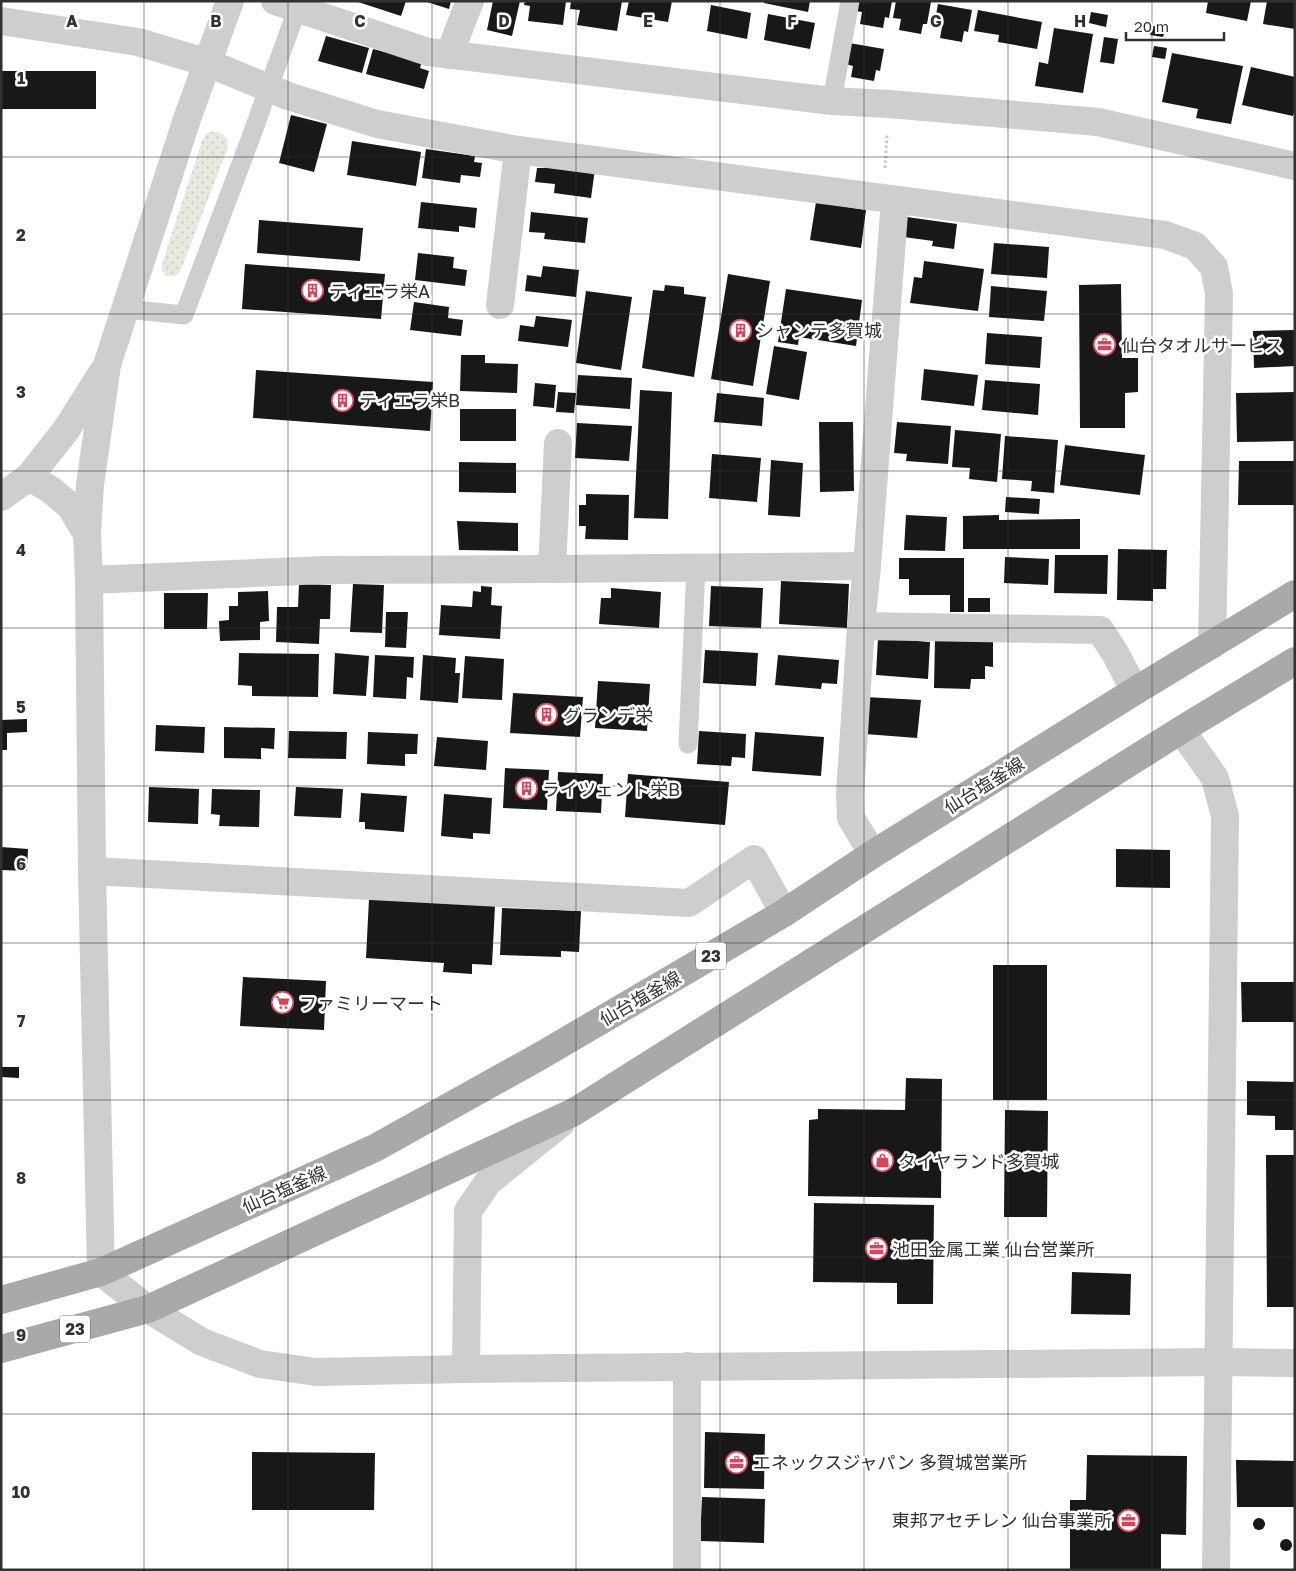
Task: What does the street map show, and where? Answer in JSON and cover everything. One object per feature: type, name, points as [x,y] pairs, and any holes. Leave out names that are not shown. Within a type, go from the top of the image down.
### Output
[{"type":"main road","name":"仙台塩釜線","points":[[1,1300],[101,1272],[375,1148],[542,1055],[784,913],[873,854],[1295,594]]},
{"type":"main road","name":"23","points":[[1,1350],[148,1309],[574,1112],[1180,730],[1295,661]]},
{"type":"street","points":[[230,1],[188,116],[107,365],[90,485],[87,534],[101,1272],[148,1309],[202,1342],[260,1364],[316,1372],[687,1366],[1295,1363]]},
{"type":"street","points":[[450,55],[470,1]]},
{"type":"street","points":[[291,4],[428,52],[832,101],[890,104],[1098,122],[1295,166]]},
{"type":"street","points":[[1,21],[138,42],[208,63],[288,96],[377,124],[518,150],[1165,235],[1195,246],[1214,267],[1219,294],[1212,645]]},
{"type":"street","points":[[500,305],[518,150]]},
{"type":"street","points":[[873,854],[852,818],[850,794],[861,626],[895,200]]},
{"type":"street","points":[[1,498],[29,477],[66,430],[107,365]]},
{"type":"street","points":[[552,569],[558,444]]},
{"type":"street","points":[[29,477],[51,490],[70,506],[87,534]]},
{"type":"street","points":[[89,580],[325,570],[867,566]]},
{"type":"street","points":[[861,626],[1100,630],[1115,653],[1135,691]]},
{"type":"street","points":[[1180,730],[1215,778],[1225,816],[1216,1570]]},
{"type":"street","points":[[92,871],[689,903],[754,859],[784,913]]},
{"type":"street","points":[[466,1369],[468,1211],[488,1182],[574,1112]]},
{"type":"street","points":[[687,1366],[687,1570]]},
{"type":"lane","points":[[832,101],[850,1]]},
{"type":"lane","points":[[125,309],[184,315],[269,88],[291,4]]},
{"type":"lane","points":[[688,744],[696,567]]},
{"type":"path","points":[[885,170],[888,131]]},
{"type":"shaded area","points":[[219,132],[224,136],[228,146],[227,150],[180,272],[175,276],[166,276],[162,270],[162,264],[202,141],[206,134]]},
{"type":"building","points":[[355,1],[406,1],[401,16]]},
{"type":"building","points":[[424,1],[451,1],[449,9]]},
{"type":"building","points":[[493,1],[520,1],[512,36],[487,30]]},
{"type":"building","points":[[525,1],[566,1],[563,25],[528,21],[530,6],[524,5]]},
{"type":"building","points":[[571,1],[622,1],[617,31],[577,25],[580,10],[570,9]]},
{"type":"building","points":[[629,1],[672,1],[668,22],[626,15]]},
{"type":"building","points":[[764,1],[810,1],[808,12],[764,3]]},
{"type":"building","points":[[857,1],[892,1],[889,18],[885,17],[883,28],[860,24],[862,12],[855,11]]},
{"type":"building","points":[[896,1],[931,2],[927,24],[923,24],[921,34],[899,30],[901,19],[893,18]]},
{"type":"building","points":[[1208,1],[1251,1],[1247,21],[1206,13]]},
{"type":"building","points":[[1267,1],[1295,1],[1295,29],[1263,24]]},
{"type":"building","points":[[938,4],[972,10],[968,32],[964,31],[962,42],[940,38],[942,27],[934,25]]},
{"type":"building","points":[[711,5],[751,13],[747,39],[707,31]]},
{"type":"building","points":[[978,10],[1042,22],[1037,49],[998,42],[999,35],[974,31]]},
{"type":"building","points":[[1091,12],[1108,15],[1106,27],[1089,23]]},
{"type":"building","points":[[768,14],[815,23],[810,49],[764,40]]},
{"type":"building","points":[[1153,26],[1166,28],[1163,37],[1150,35]]},
{"type":"building","points":[[1054,28],[1093,34],[1083,93],[1035,86],[1039,62],[1048,64]]},
{"type":"building","points":[[326,36],[369,48],[362,73],[318,61]]},
{"type":"building","points":[[1104,37],[1118,39],[1114,64],[1100,62]]},
{"type":"building","points":[[849,43],[884,49],[880,71],[876,70],[874,81],[851,77],[853,66],[845,64]]},
{"type":"building","points":[[1154,46],[1167,48],[1165,59],[1152,57]]},
{"type":"building","points":[[373,49],[422,61],[420,68],[429,71],[424,89],[366,74]]},
{"type":"building","points":[[1172,53],[1243,66],[1231,124],[1196,118],[1198,109],[1162,102]]},
{"type":"building","points":[[1251,67],[1295,77],[1295,108],[1293,116],[1242,105]]},
{"type":"building","points":[[1,71],[96,71],[96,109],[1,109]]},
{"type":"building","points":[[291,115],[327,124],[314,172],[279,163]]},
{"type":"building","points":[[352,141],[421,152],[416,186],[347,175]]},
{"type":"building","points":[[426,149],[475,156],[474,162],[482,163],[480,177],[461,175],[460,183],[422,178]]},
{"type":"building","points":[[546,162],[595,169],[591,198],[554,193],[555,184],[535,182],[537,168],[545,168]]},
{"type":"building","points":[[421,202],[477,208],[475,228],[459,226],[459,232],[418,228]]},
{"type":"building","points":[[816,202],[866,210],[861,248],[810,240]]},
{"type":"building","points":[[531,212],[588,218],[585,243],[544,239],[545,233],[529,232]]},
{"type":"building","points":[[907,217],[957,224],[954,249],[932,246],[933,241],[904,237]]},
{"type":"building","points":[[259,220],[363,228],[360,261],[257,253]]},
{"type":"building","points":[[994,243],[1049,247],[1047,278],[991,274]]},
{"type":"building","points":[[418,253],[454,257],[453,268],[467,270],[465,286],[415,280]]},
{"type":"building","points":[[924,261],[984,269],[978,311],[910,303],[914,277],[922,278]]},
{"type":"building","name":"ティエラ栄A","points":[[245,264],[385,274],[381,319],[242,309]]},
{"type":"building","points":[[543,266],[579,270],[576,297],[525,291],[527,275],[541,277]]},
{"type":"building","name":"シャンテ多賀城","points":[[728,274],[770,281],[753,386],[711,379]]},
{"type":"building","points":[[1121,284],[1122,358],[1138,358],[1138,392],[1125,393],[1125,428],[1080,428],[1079,285]]},
{"type":"building","points":[[665,285],[684,287],[684,294],[706,297],[694,377],[642,368],[653,290],[664,291]]},
{"type":"building","points":[[991,286],[1047,291],[1044,321],[989,317]]},
{"type":"building","points":[[786,289],[862,300],[856,346],[799,337],[798,345],[778,342]]},
{"type":"building","points":[[586,291],[632,297],[621,370],[576,363]]},
{"type":"building","points":[[414,302],[449,307],[448,318],[463,320],[461,336],[410,330]]},
{"type":"building","points":[[536,316],[572,320],[568,347],[518,341],[520,325],[534,327]]},
{"type":"building","points":[[1295,330],[1295,366],[1254,368],[1253,331]]},
{"type":"building","points":[[987,333],[1042,337],[1040,368],[985,364]]},
{"type":"building","points":[[774,346],[807,352],[799,400],[766,394]]},
{"type":"building","points":[[461,355],[485,355],[485,363],[518,364],[517,393],[460,391]]},
{"type":"building","points":[[924,369],[978,375],[974,406],[921,400]]},
{"type":"building","name":"ティエラ栄B","points":[[256,370],[433,382],[430,431],[253,418]]},
{"type":"building","points":[[578,375],[632,378],[630,409],[576,405]]},
{"type":"building","points":[[985,380],[1040,384],[1038,415],[982,410]]},
{"type":"building","points":[[535,383],[556,385],[554,408],[533,406]]},
{"type":"building","points":[[640,390],[672,392],[668,519],[634,518]]},
{"type":"building","points":[[558,392],[576,393],[574,413],[556,412]]},
{"type":"building","points":[[1295,392],[1295,441],[1237,442],[1236,393]]},
{"type":"building","points":[[717,393],[764,398],[762,426],[714,422]]},
{"type":"building","points":[[460,409],[516,409],[516,441],[460,441]]},
{"type":"building","points":[[819,422],[853,422],[854,491],[820,492]]},
{"type":"building","points":[[897,422],[951,426],[948,464],[906,461],[907,454],[894,453]]},
{"type":"building","points":[[577,423],[632,426],[629,461],[575,458]]},
{"type":"building","points":[[955,430],[1001,434],[997,482],[969,479],[970,468],[952,467]]},
{"type":"building","points":[[1005,436],[1058,440],[1054,493],[1031,491],[1032,481],[1002,479]]},
{"type":"building","points":[[1065,445],[1145,455],[1140,495],[1060,485]]},
{"type":"building","points":[[712,454],[761,458],[757,502],[709,498]]},
{"type":"building","points":[[771,460],[803,463],[800,517],[768,515]]},
{"type":"building","points":[[1239,461],[1295,461],[1295,505],[1238,505]]},
{"type":"building","points":[[459,462],[516,463],[516,493],[459,492]]},
{"type":"building","points":[[586,494],[629,495],[628,540],[585,539],[586,526],[579,526],[579,505],[586,505]]},
{"type":"building","points":[[1006,497],[1040,499],[1039,514],[1005,512]]},
{"type":"building","points":[[906,515],[947,517],[945,551],[904,550]]},
{"type":"building","points":[[999,515],[999,520],[1080,519],[1080,549],[963,549],[963,516]]},
{"type":"building","points":[[457,521],[518,523],[518,551],[459,550]]},
{"type":"building","points":[[1118,549],[1167,550],[1166,589],[1153,589],[1153,601],[1117,600]]},
{"type":"building","points":[[1055,555],[1108,555],[1107,594],[1054,593]]},
{"type":"building","points":[[1005,557],[1049,559],[1048,585],[1004,583]]},
{"type":"building","points":[[899,558],[964,558],[964,612],[950,612],[950,595],[909,595],[909,579],[899,579]]},
{"type":"building","points":[[781,581],[849,584],[847,628],[779,624]]},
{"type":"building","points":[[299,584],[331,585],[330,619],[320,619],[319,644],[276,642],[277,607],[298,607]]},
{"type":"building","points":[[353,584],[384,585],[382,633],[350,632]]},
{"type":"building","points":[[481,586],[492,587],[491,605],[502,606],[500,639],[439,635],[441,605],[472,607],[473,591],[481,592]]},
{"type":"building","points":[[711,586],[763,588],[761,628],[709,626]]},
{"type":"building","points":[[611,588],[661,592],[659,628],[599,624],[601,598],[611,598]]},
{"type":"building","points":[[268,591],[269,621],[260,622],[260,640],[220,641],[219,621],[229,620],[229,606],[238,606],[238,592]]},
{"type":"building","points":[[164,593],[208,593],[207,629],[164,629]]},
{"type":"building","points":[[968,598],[990,598],[990,612],[968,612]]},
{"type":"building","points":[[386,612],[408,612],[406,648],[385,647]]},
{"type":"building","points":[[878,638],[930,642],[928,679],[876,675]]},
{"type":"building","points":[[935,638],[993,639],[993,667],[985,666],[985,679],[971,679],[970,689],[934,688]]},
{"type":"building","points":[[705,650],[758,653],[756,686],[703,683]]},
{"type":"building","points":[[239,653],[319,654],[318,697],[252,696],[252,686],[238,685]]},
{"type":"building","points":[[335,653],[369,656],[366,696],[333,694]]},
{"type":"building","points":[[375,655],[414,657],[413,678],[407,677],[406,699],[373,697]]},
{"type":"building","points":[[423,655],[456,658],[455,673],[460,673],[458,703],[420,700]]},
{"type":"building","points":[[778,655],[839,660],[837,684],[822,683],[821,689],[775,685]]},
{"type":"building","points":[[465,656],[504,659],[502,700],[462,698]]},
{"type":"building","points":[[598,681],[650,684],[647,731],[595,728]]},
{"type":"building","name":"グランデ栄","points":[[513,693],[583,697],[580,737],[510,733]]},
{"type":"building","points":[[865,697],[921,700],[917,738],[865,734]]},
{"type":"building","points":[[27,719],[27,732],[7,733],[7,750],[1,750],[1,720]]},
{"type":"building","points":[[156,725],[205,727],[204,753],[155,751]]},
{"type":"building","points":[[224,727],[275,728],[274,749],[261,748],[261,759],[224,758]]},
{"type":"building","points":[[289,731],[347,732],[346,759],[288,758]]},
{"type":"building","points":[[699,731],[746,734],[745,758],[732,757],[731,766],[697,764]]},
{"type":"building","points":[[368,732],[418,734],[417,754],[405,754],[405,766],[367,764]]},
{"type":"building","points":[[755,732],[824,737],[821,776],[752,771]]},
{"type":"building","points":[[437,737],[488,741],[486,770],[434,766]]},
{"type":"building","name":"ライツェント栄B","points":[[505,768],[549,770],[547,810],[503,808]]},
{"type":"building","points":[[558,772],[603,774],[601,813],[556,811]]},
{"type":"building","points":[[628,774],[729,782],[725,825],[625,817]]},
{"type":"building","points":[[149,787],[199,789],[198,824],[148,822]]},
{"type":"building","points":[[296,787],[343,789],[341,818],[294,816]]},
{"type":"building","points":[[212,789],[260,790],[259,827],[219,826],[220,815],[211,814]]},
{"type":"building","points":[[361,793],[407,796],[404,832],[365,829],[365,822],[359,822]]},
{"type":"building","points":[[444,794],[492,798],[490,834],[473,833],[473,839],[441,836]]},
{"type":"building","points":[[1,847],[28,849],[27,871],[1,870]]},
{"type":"building","points":[[1116,849],[1170,850],[1170,888],[1116,887]]},
{"type":"building","points":[[369,899],[495,906],[492,965],[472,964],[472,974],[443,972],[444,963],[366,958]]},
{"type":"building","points":[[502,908],[581,911],[579,952],[561,951],[561,957],[500,955]]},
{"type":"building","points":[[993,965],[1047,965],[1047,1100],[993,1100]]},
{"type":"building","name":"ファミリーマート","points":[[243,977],[326,981],[324,1030],[240,1026]]},
{"type":"building","points":[[1241,982],[1295,982],[1295,1022],[1242,1022]]},
{"type":"building","points":[[1,1067],[19,1067],[19,1078],[1,1077]]},
{"type":"building","points":[[906,1078],[942,1079],[941,1198],[808,1196],[809,1120],[818,1119],[818,1109],[905,1110]]},
{"type":"building","points":[[1247,1081],[1295,1082],[1295,1130],[1275,1130],[1275,1116],[1247,1115]]},
{"type":"building","points":[[1005,1110],[1048,1111],[1047,1217],[1004,1217]]},
{"type":"building","points":[[1266,1155],[1295,1155],[1295,1307],[1267,1307]]},
{"type":"building","points":[[814,1203],[934,1205],[933,1304],[897,1304],[897,1283],[813,1282]]},
{"type":"building","points":[[1072,1272],[1131,1274],[1130,1315],[1071,1314]]},
{"type":"building","points":[[705,1432],[765,1434],[764,1489],[704,1488]]},
{"type":"building","points":[[252,1452],[375,1453],[374,1510],[252,1510]]},
{"type":"building","points":[[1087,1455],[1187,1456],[1186,1535],[1161,1534],[1161,1570],[1070,1570],[1070,1500],[1086,1500]]},
{"type":"building","points":[[1236,1460],[1295,1461],[1295,1507],[1237,1507]]},
{"type":"building","points":[[702,1497],[765,1499],[764,1543],[700,1541]]},
{"type":"building","points":[[1257,1518],[1261,1518],[1265,1524],[1261,1530],[1257,1530],[1253,1526],[1253,1522]]},
{"type":"building","points":[[1286,1539],[1292,1545],[1286,1551],[1280,1545]]},
{"type":"place","name":"ティエラ栄A","points":[[313,291]]},
{"type":"place","name":"シャンテ多賀城","points":[[740,330]]},
{"type":"place","name":"仙台タオルサービス","points":[[1105,345]]},
{"type":"place","name":"ティエラ栄B","points":[[343,400]]},
{"type":"place","name":"グランデ栄","points":[[547,715]]},
{"type":"place","name":"ライツェント栄B","points":[[526,789]]},
{"type":"place","name":"ファミリーマート","points":[[283,1003]]},
{"type":"place","name":"タイヤランド多賀城","points":[[882,1161]]},
{"type":"place","name":"池田金属工業 仙台営業所","points":[[876,1249]]},
{"type":"place","name":"エネックスジャパン 多賀城営業所","points":[[737,1462]]},
{"type":"place","name":"東邦アセチレン 仙台事業所","points":[[1128,1520]]}]
